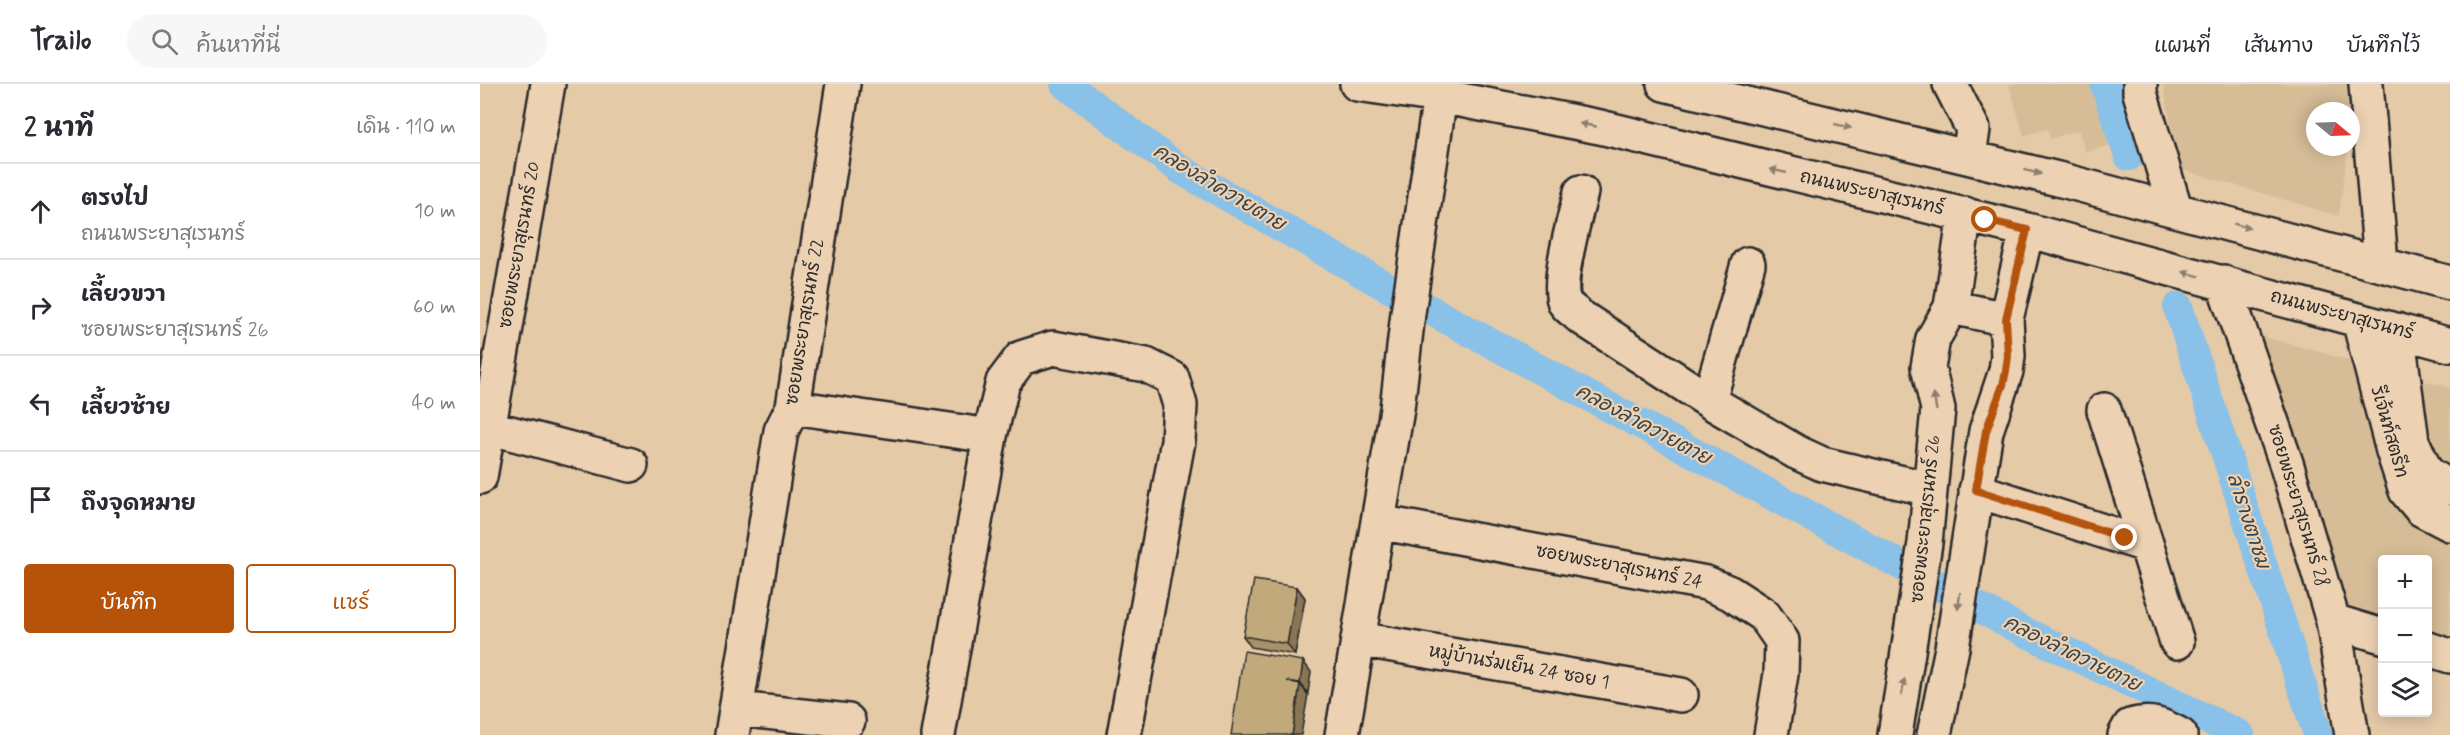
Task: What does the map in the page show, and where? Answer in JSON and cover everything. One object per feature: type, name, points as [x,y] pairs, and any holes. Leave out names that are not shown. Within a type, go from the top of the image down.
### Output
[{"type":"street","name":"ซอยพระยาสุเรนทร์ 20","points":[[480,477],[548,84]]},
{"type":"street","name":"ซอยพระยาสุเรนทร์ 22","points":[[735,722],[781,431],[794,407],[843,84]]},
{"type":"street","name":"ถนนพระยาสุเรนทร์","points":[[1358,84],[1440,96],[1600,127],[1965,214],[2450,345]]},
{"type":"street","points":[[1664,84],[2175,208],[2450,283]]},
{"type":"street","points":[[1950,84],[1973,129],[1969,157]]},
{"type":"street","points":[[2140,84],[2140,93],[2175,208]]},
{"type":"street","points":[[2366,84],[2381,263]]},
{"type":"street","points":[[1342,735],[1397,410],[1408,313],[1440,96]]},
{"type":"street","points":[[1581,192],[1562,293],[1566,304],[1579,316],[1709,401],[1796,452],[1822,464],[1929,489]]},
{"type":"street","name":"ซอยพระยาสุเรนทร์ 26","points":[[1895,735],[1925,543],[1938,409],[1928,367],[1933,339],[1951,307],[1965,214]]},
{"type":"street","points":[[1934,735],[1952,648],[1986,431],[2003,385],[2008,356],[2006,319],[2027,230]]},
{"type":"street","points":[[1709,401],[1748,264]]},
{"type":"street","name":"ซอยพระยาสุเรนทร์ 28","points":[[2223,282],[2286,463],[2333,621],[2352,735]]},
{"type":"street","points":[[1951,307],[2006,319]]},
{"type":"street","name":"รีเจ้นท์สตรีท","points":[[2359,320],[2406,492],[2421,509],[2450,524]]},
{"type":"street","name":"รีเจ้นท์สตรีท","points":[[2397,330],[2412,441],[2426,472],[2450,488]]},
{"type":"street","points":[[938,735],[990,436],[1003,382],[1021,358],[1053,348],[1146,364],[1172,378],[1180,405],[1178,441],[1124,735]]},
{"type":"street","points":[[794,407],[990,436]]},
{"type":"street","points":[[2104,410],[2177,642]]},
{"type":"street","points":[[488,427],[631,465]]},
{"type":"street","points":[[1976,490],[2146,545]]},
{"type":"street","name":"ซอยพระยาสุเรนทร์ 24","points":[[1378,522],[1706,583],[1730,593],[1764,615],[1782,641],[1781,674],[1771,735]]},
{"type":"street","points":[[2333,621],[2378,635]]},
{"type":"street","name":"หมู่บ้านร่มเย็น 24 ซอย 1","points":[[1358,639],[1681,695]]},
{"type":"street","points":[[2432,651],[2450,656]]},
{"type":"street","points":[[735,722],[848,721]]},
{"type":"street","points":[[2125,735],[2130,726],[2145,722],[2164,726],[2180,735]]},
{"type":"shaded area","points":[[2009,84],[2091,84],[2110,145],[2086,152],[2078,130],[2050,139],[2047,129],[2024,136]]},
{"type":"shaded area","points":[[2163,84],[2348,84],[2351,102],[2306,102],[2306,156],[2347,156],[2339,216],[2180,169]]},
{"type":"shaded area","points":[[2250,333],[2450,388],[2450,646],[2432,640],[2432,555],[2378,555],[2378,625],[2341,613]]},
{"type":"building","points":[[1254,580],[1297,587],[1287,644],[1243,636]]},
{"type":"building","points":[[1244,651],[1303,661],[1300,683],[1287,681],[1300,684],[1292,735],[1231,735]]},
{"type":"waterway","name":"คลองลำควายตาย","points":[[1065,84],[1181,170],[1382,284],[2017,628],[2240,735]]},
{"type":"waterway","name":"ลำรางตาชม","points":[[2105,84],[2129,156]]},
{"type":"waterway","name":"ลำรางตาชม","points":[[2178,307],[2318,735]]},
{"type":"route","points":[[1985,220],[2027,230],[2006,319],[2008,356],[2006,371],[1986,431],[1976,490],[2125,538]]}]
